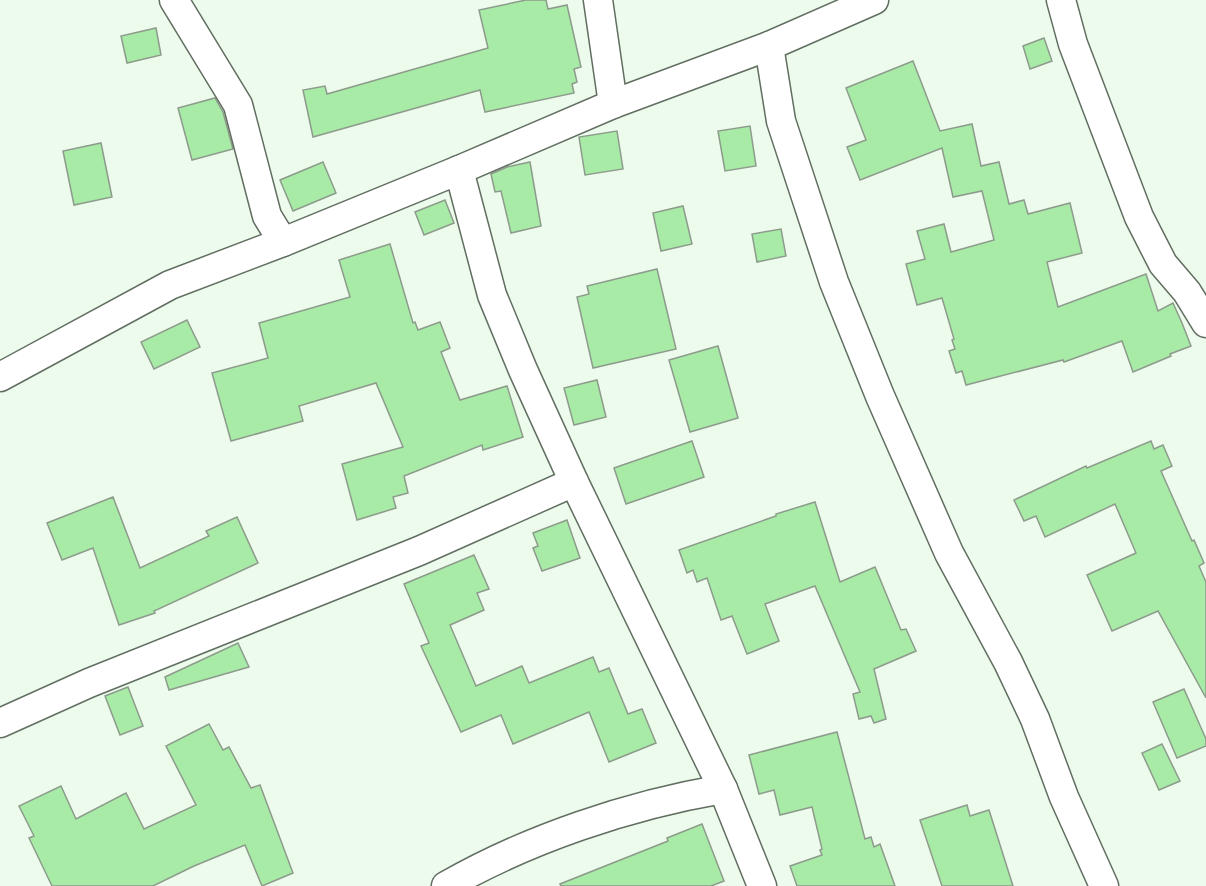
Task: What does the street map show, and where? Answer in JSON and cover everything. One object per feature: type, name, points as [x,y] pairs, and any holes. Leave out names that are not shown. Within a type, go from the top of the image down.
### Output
[{"type":"street","points":[[174,0],[238,105],[267,216],[283,242]]},
{"type":"street","points":[[598,0],[613,104]]},
{"type":"street","points":[[0,377],[170,285],[283,242],[613,104],[769,46],[874,0]]},
{"type":"street","points":[[1061,0],[1073,44],[1139,217],[1163,264],[1187,292],[1206,322]]},
{"type":"street","points":[[769,46],[781,121],[834,282],[880,396],[949,553],[1008,662],[1035,719],[1058,780],[1104,886]]},
{"type":"street","points":[[459,170],[492,295],[523,370],[574,482],[723,789],[762,886]]},
{"type":"street","points":[[0,723],[88,683],[419,551],[574,482]]},
{"type":"street","points":[[446,886],[552,835],[686,795],[723,789]]},
{"type":"building","points":[[526,0],[546,0],[548,9],[567,5],[581,67],[574,69],[577,82],[572,84],[574,93],[485,112],[480,90],[313,137],[303,90],[325,86],[327,94],[488,48],[479,10]]},
{"type":"building","points":[[156,28],[161,55],[127,63],[121,36]]},
{"type":"building","points":[[1044,38],[1052,61],[1030,69],[1023,46]]},
{"type":"building","points":[[913,61],[940,131],[972,124],[981,166],[999,162],[1009,204],[1024,200],[1028,214],[1070,203],[1082,253],[1047,262],[1058,307],[1146,274],[1158,311],[1173,303],[1191,346],[1133,372],[1122,341],[1064,362],[1063,360],[966,385],[962,371],[956,373],[949,351],[955,349],[952,340],[954,339],[942,298],[917,305],[906,264],[925,259],[917,231],[944,224],[951,252],[994,240],[982,191],[953,197],[942,148],[860,180],[847,147],[866,140],[846,88]]},
{"type":"building","points":[[215,98],[223,112],[233,149],[192,160],[178,108]]},
{"type":"building","points":[[750,126],[756,166],[725,171],[718,131]]},
{"type":"building","points":[[617,131],[623,169],[585,175],[579,137]]},
{"type":"building","points":[[101,143],[112,197],[74,205],[63,151]]},
{"type":"building","points":[[323,162],[336,193],[293,211],[280,180]]},
{"type":"building","points":[[530,162],[541,226],[511,233],[501,191],[495,192],[491,174],[507,167]]},
{"type":"building","points":[[445,200],[454,223],[424,235],[415,212]]},
{"type":"building","points":[[683,206],[692,244],[661,251],[653,213]]},
{"type":"building","points":[[781,229],[786,256],[757,262],[752,234]]},
{"type":"building","points":[[390,244],[413,323],[415,322],[418,330],[440,322],[450,348],[441,352],[460,400],[507,386],[523,437],[483,450],[482,445],[404,476],[408,493],[393,497],[396,508],[357,520],[342,464],[403,447],[376,383],[299,406],[303,421],[231,441],[212,373],[268,358],[259,323],[350,297],[339,260]]},
{"type":"building","points":[[657,269],[676,349],[593,368],[577,297],[589,294],[587,286]]},
{"type":"building","points":[[187,320],[200,347],[154,369],[141,342]]},
{"type":"building","points":[[718,346],[738,418],[690,432],[669,360]]},
{"type":"building","points":[[597,380],[606,417],[574,425],[564,388]]},
{"type":"building","points":[[692,441],[704,477],[626,504],[614,468]]},
{"type":"building","points":[[1151,441],[1154,449],[1163,445],[1172,466],[1161,471],[1204,563],[1199,566],[1206,582],[1206,698],[1158,611],[1112,631],[1087,575],[1136,553],[1115,504],[1045,537],[1036,516],[1024,521],[1014,500],[1086,466],[1087,468]]},
{"type":"building","points":[[113,497],[140,568],[209,536],[206,531],[237,517],[258,563],[154,611],[155,613],[119,625],[93,548],[62,560],[47,523]]},
{"type":"building","points":[[815,502],[840,582],[875,567],[901,630],[906,629],[916,651],[874,669],[886,719],[874,723],[871,716],[859,719],[853,694],[860,692],[815,586],[765,604],[779,641],[747,654],[732,616],[721,620],[707,578],[697,582],[693,570],[687,573],[679,550]]},
{"type":"building","points":[[567,520],[580,558],[542,571],[533,548],[538,546],[533,533]]},
{"type":"building","points":[[474,555],[489,589],[477,593],[484,610],[450,625],[476,686],[522,666],[529,683],[593,657],[599,672],[609,668],[628,714],[642,709],[656,743],[609,762],[589,712],[513,744],[501,715],[461,732],[421,646],[429,643],[404,584]]},
{"type":"building","points":[[238,643],[249,667],[169,690],[165,677]]},
{"type":"building","points":[[128,687],[143,726],[120,735],[105,696]]},
{"type":"building","points":[[1184,689],[1206,739],[1206,746],[1177,758],[1153,702]]},
{"type":"building","points":[[209,724],[223,750],[229,747],[251,788],[260,785],[293,873],[262,886],[245,845],[153,886],[52,886],[29,838],[34,836],[19,806],[61,786],[76,819],[126,793],[144,829],[196,805],[166,746]]},
{"type":"building","points":[[837,732],[865,839],[871,837],[874,847],[880,844],[895,886],[797,886],[790,866],[822,855],[812,807],[780,815],[774,790],[759,794],[749,755]]},
{"type":"building","points":[[1162,744],[1180,781],[1159,790],[1142,753]]},
{"type":"building","points":[[967,805],[970,816],[989,810],[1013,886],[942,886],[920,820]]},
{"type":"building","points":[[702,824],[724,881],[711,886],[561,886],[560,884],[668,841],[667,838]]}]
